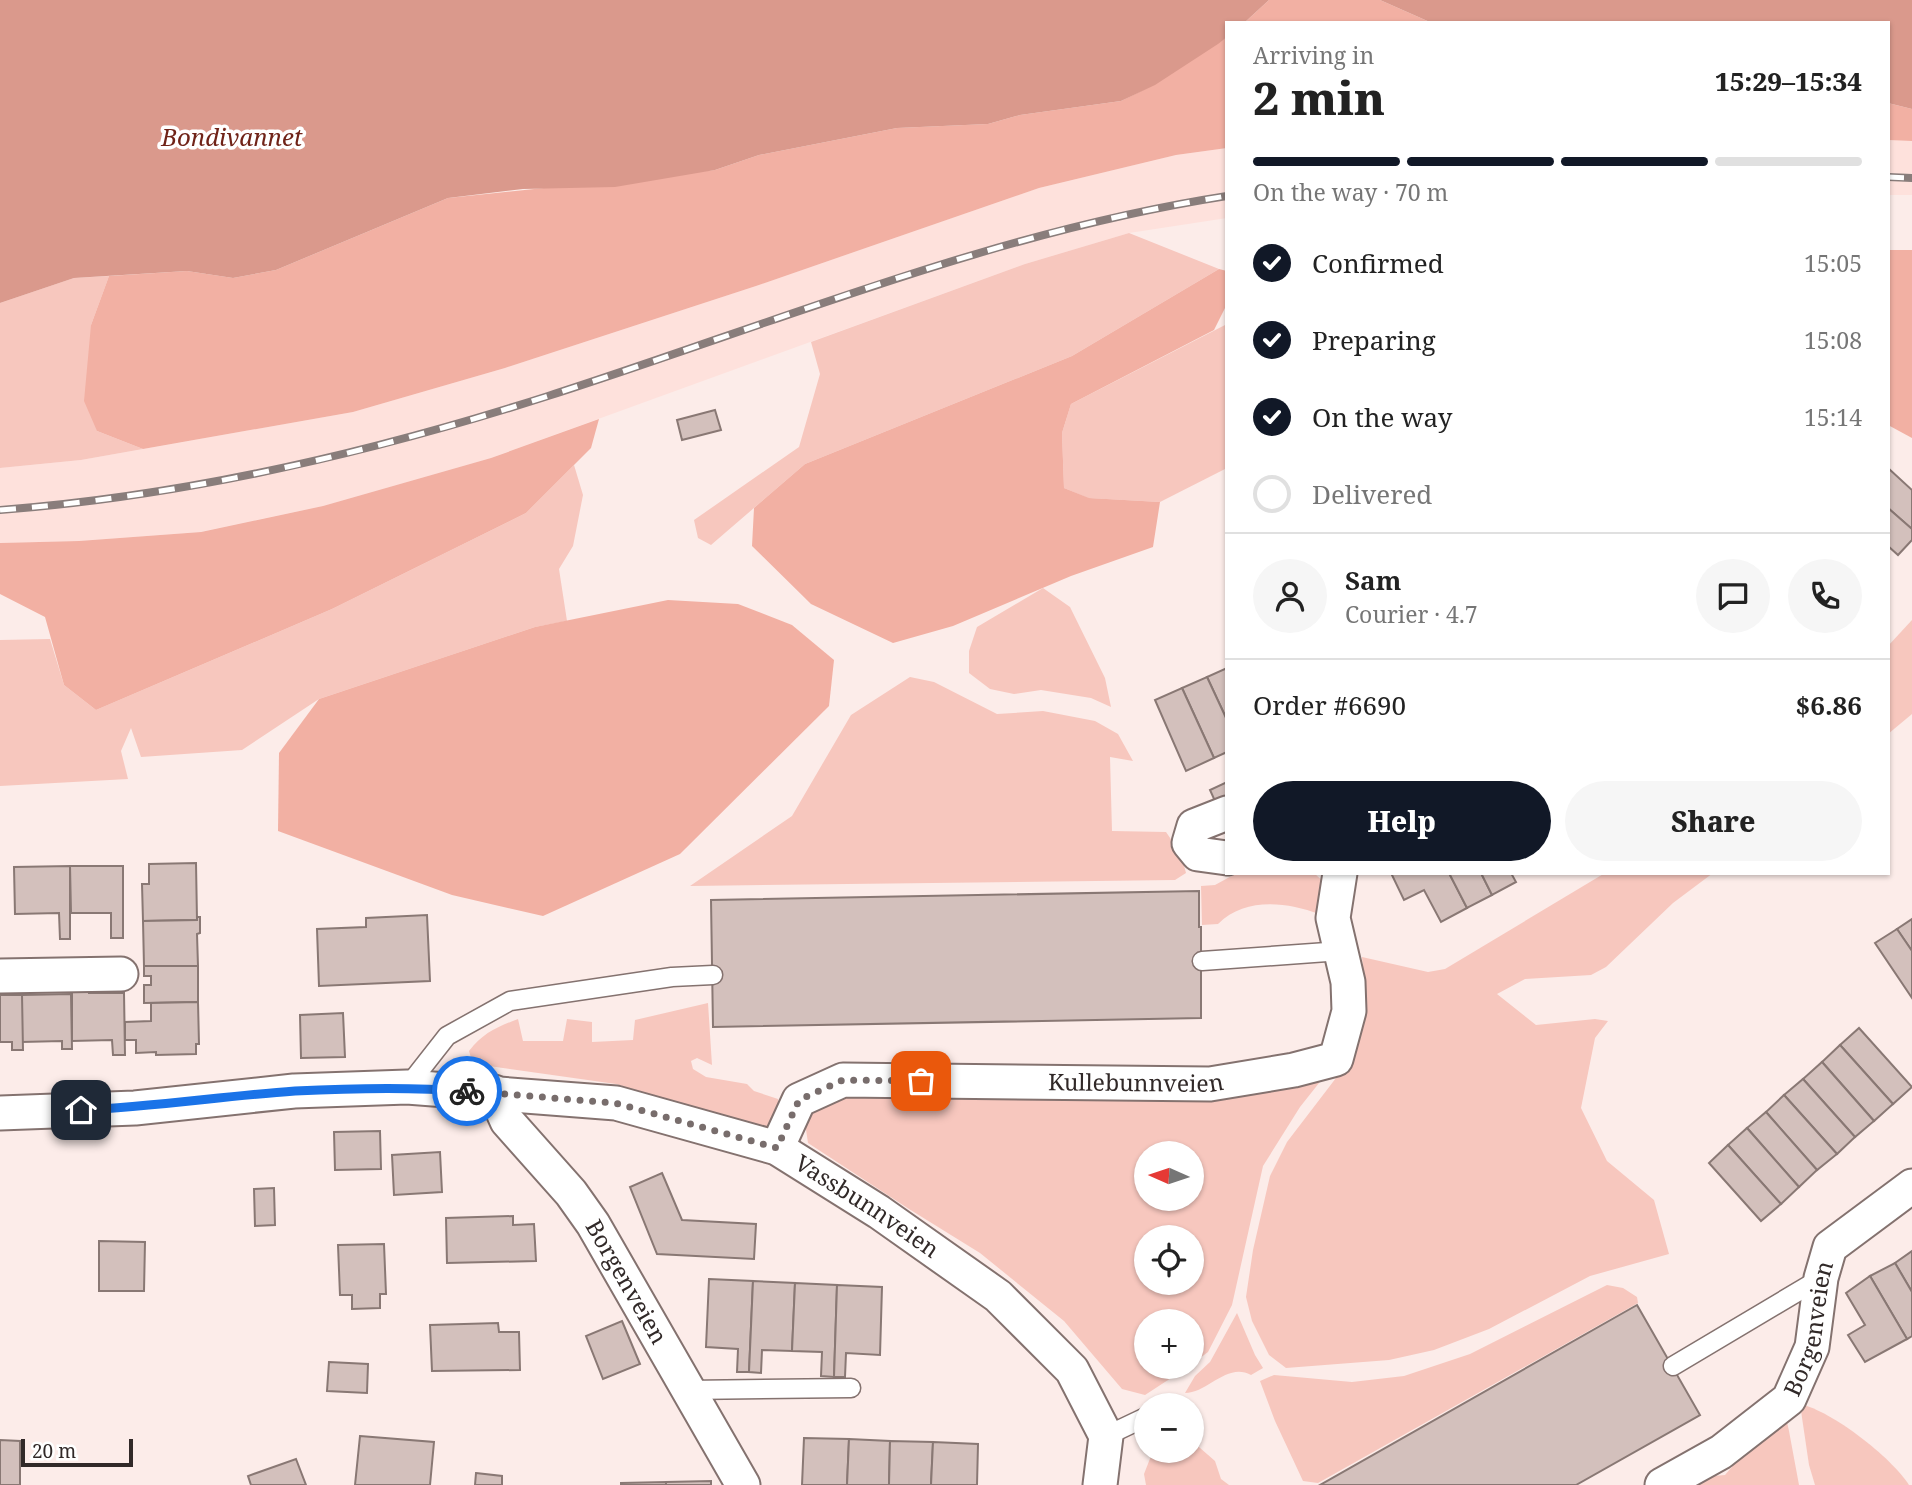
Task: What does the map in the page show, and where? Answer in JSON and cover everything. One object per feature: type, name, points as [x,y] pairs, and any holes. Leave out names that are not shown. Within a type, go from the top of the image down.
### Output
[{"type":"street","points":[[1225,814],[1194,826],[1189,844],[1198,854],[1225,858]]},
{"type":"street","name":"Kullebunnveien","points":[[777,1148],[799,1100],[843,1080],[1210,1084],[1294,1070],[1336,1059],[1349,1011],[1348,982],[1333,918],[1340,875]]},
{"type":"street","points":[[0,976],[121,974]]},
{"type":"street","name":"Vassbunnveien","points":[[0,1113],[135,1108],[294,1091],[407,1087],[615,1103],[777,1148],[879,1212],[998,1296],[1072,1370],[1106,1436]]},
{"type":"street","name":"Borgenveien","points":[[494,1092],[507,1121],[571,1193],[593,1224],[743,1485]]},
{"type":"street","name":"Borgenveien","points":[[1662,1485],[1721,1452],[1788,1399],[1812,1347],[1821,1278],[1830,1247],[1912,1186]]},
{"type":"street","points":[[1100,1485],[1106,1436]]},
{"type":"lane","points":[[1202,961],[1341,951]]},
{"type":"lane","points":[[407,1087],[447,1036],[510,1001],[672,977],[713,975]]},
{"type":"lane","points":[[1673,1366],[1821,1278]]},
{"type":"lane","points":[[687,1390],[851,1388]]},
{"type":"lane","points":[[1106,1436],[1134,1423]]},
{"type":"shaded area","points":[[1269,0],[1380,0],[1427,21],[1246,21]]},
{"type":"shaded area","points":[[1225,38],[1225,148],[1176,155],[1039,188],[756,286],[505,368],[353,412],[143,449],[97,431],[84,401],[91,325],[109,276],[187,271],[233,278],[276,270],[448,198],[715,170],[759,155],[897,128],[988,124],[1020,115],[1121,101],[1155,84]]},
{"type":"shaded area","points":[[1890,104],[1912,109],[1912,141],[1890,140]]},
{"type":"shaded area","points":[[1890,140],[1912,141],[1912,195],[1890,195]]},
{"type":"shaded area","points":[[1225,148],[1225,218],[1129,233],[1025,264],[491,458],[323,506],[200,532],[79,541],[0,543],[0,468],[81,460],[353,412],[505,368],[756,286],[1039,188],[1176,155]]},
{"type":"shaded area","points":[[1129,233],[1219,269],[1072,356],[805,464],[711,545],[698,538],[694,520],[799,447],[820,374],[811,342],[1025,264]]},
{"type":"shaded area","points":[[1890,250],[1912,250],[1912,438],[1890,426]]},
{"type":"shaded area","points":[[1219,269],[1225,270],[1225,308],[1214,330],[1071,404],[1062,433],[1064,488],[1089,498],[1160,502],[1153,547],[1071,576],[953,626],[893,643],[811,604],[752,546],[754,508],[805,464],[1072,356]]},
{"type":"shaded area","points":[[109,276],[91,325],[97,431],[143,449],[81,460],[0,468],[0,303],[74,278]]},
{"type":"shaded area","points":[[1225,325],[1225,469],[1160,502],[1088,498],[1064,488],[1062,433],[1071,404]]},
{"type":"shaded area","points":[[599,419],[591,448],[526,513],[332,609],[96,710],[64,685],[45,617],[0,594],[0,543],[79,541],[201,532],[323,506],[491,458]]},
{"type":"shaded area","points":[[574,465],[583,495],[573,546],[559,569],[567,621],[535,627],[319,699],[242,750],[141,757],[131,728],[121,751],[128,779],[0,786],[0,640],[50,639],[64,685],[96,710],[332,609],[526,513]]},
{"type":"shaded area","points":[[1043,588],[1070,607],[1105,678],[1111,707],[1091,698],[1041,690],[1014,694],[990,689],[969,673],[969,651],[977,627]]},
{"type":"shaded area","points":[[668,600],[738,604],[792,625],[834,660],[829,706],[680,854],[543,916],[452,895],[278,831],[279,753],[319,699],[535,627]]},
{"type":"shaded area","points":[[1912,620],[1912,714],[1890,732],[1890,644]]},
{"type":"shaded area","points":[[910,677],[934,682],[997,714],[1043,711],[1095,721],[1118,734],[1133,761],[1110,757],[1112,831],[1166,832],[1181,854],[1186,873],[1175,880],[690,886],[792,816],[851,715]]},
{"type":"shaded area","points":[[1233,875],[1316,875],[1324,882],[1319,914],[1266,904],[1241,909],[1218,924],[1202,925],[1201,886],[1215,885]]},
{"type":"shaded area","points":[[1602,875],[1710,875],[1673,903],[1606,967],[1591,975],[1525,979],[1497,994],[1536,1025],[1595,1019],[1608,1021],[1595,1038],[1581,1108],[1607,1161],[1654,1200],[1669,1254],[1590,1276],[1489,1329],[1434,1350],[1389,1360],[1286,1368],[1269,1355],[1252,1321],[1246,1297],[1253,1250],[1270,1176],[1287,1142],[1349,1061],[1366,1003],[1362,957],[1428,972],[1445,969]]},
{"type":"shaded area","points":[[708,1003],[712,1065],[697,1058],[691,1061],[693,1069],[706,1077],[747,1084],[754,1091],[778,1099],[776,1116],[764,1128],[744,1125],[616,1084],[482,1065],[472,1061],[469,1051],[491,1031],[518,1019],[523,1041],[563,1041],[567,1019],[592,1022],[592,1042],[633,1040],[635,1020]]},
{"type":"shaded area","points":[[1323,1078],[1300,1107],[1263,1166],[1232,1305],[1208,1352],[1204,1355],[1204,1309],[1134,1309],[1134,1379],[1170,1379],[1148,1393],[1122,1389],[1064,1321],[980,1253],[808,1143],[804,1116],[837,1096]]},
{"type":"shaded area","points":[[1607,1285],[1623,1288],[1637,1297],[1638,1303],[1318,1483],[1303,1481],[1260,1381],[1274,1375],[1352,1382],[1404,1376],[1470,1354]]},
{"type":"shaded area","points":[[1237,1313],[1263,1368],[1251,1375],[1234,1372],[1193,1392],[1185,1393],[1193,1379],[1204,1379],[1204,1368],[1210,1362]]},
{"type":"shaded area","points":[[1800,1404],[1844,1425],[1875,1449],[1909,1485],[1815,1485],[1809,1465]]},
{"type":"shaded area","points":[[1780,1422],[1787,1422],[1799,1485],[1677,1485],[1689,1478],[1725,1475],[1743,1454]]},
{"type":"shaded area","points":[[1204,1451],[1215,1461],[1221,1479],[1229,1485],[1146,1485],[1144,1474],[1148,1463],[1204,1463]]},
{"type":"water","name":"Bondivannet","points":[[0,0],[1269,0],[1246,21],[1225,21],[1225,39],[1218,44],[1155,85],[1121,101],[1020,115],[988,124],[897,128],[759,155],[715,170],[615,187],[523,189],[448,198],[276,270],[233,278],[187,271],[74,278],[0,303]]},
{"type":"water","points":[[1380,0],[1912,0],[1912,109],[1890,104],[1890,21],[1427,21]]},
{"type":"building","points":[[715,410],[721,430],[682,440],[677,420]]},
{"type":"building","points":[[1890,470],[1912,490],[1912,529],[1890,510]]},
{"type":"building","points":[[1890,510],[1912,529],[1912,540],[1898,555],[1890,548]]},
{"type":"building","points":[[1225,669],[1225,716],[1207,677]]},
{"type":"building","points":[[1207,677],[1225,716],[1225,753],[1214,758],[1182,688]]},
{"type":"building","points":[[1182,688],[1214,758],[1186,771],[1155,700]]},
{"type":"building","points":[[1225,783],[1225,807],[1219,810],[1210,790]]},
{"type":"building","points":[[196,863],[197,920],[143,921],[142,884],[149,884],[149,864]]},
{"type":"building","points":[[70,866],[70,939],[60,939],[59,913],[15,914],[14,867]]},
{"type":"building","points":[[70,866],[123,866],[123,938],[111,938],[111,913],[71,913]]},
{"type":"building","points":[[1392,875],[1450,875],[1467,908],[1441,922],[1424,890],[1404,900]]},
{"type":"building","points":[[1450,875],[1482,875],[1492,895],[1467,908]]},
{"type":"building","points":[[1482,875],[1512,875],[1516,882],[1492,895]]},
{"type":"building","points":[[1199,891],[1201,1018],[713,1027],[711,900]]},
{"type":"building","points":[[427,915],[430,981],[319,986],[317,929],[366,927],[366,918]]},
{"type":"building","points":[[197,917],[200,917],[200,933],[197,934],[198,966],[144,966],[143,921],[197,920]]},
{"type":"building","points":[[1912,919],[1912,951],[1897,929]]},
{"type":"building","points":[[1897,929],[1912,951],[1912,998],[1875,943]]},
{"type":"building","points":[[144,966],[198,966],[198,1002],[144,1003],[144,985],[151,985],[151,976],[144,976]]},
{"type":"building","points":[[72,987],[89,987],[89,993],[124,993],[125,1055],[113,1055],[112,1040],[72,1041]]},
{"type":"building","points":[[71,994],[72,1049],[62,1049],[62,1041],[22,1042],[22,995]]},
{"type":"building","points":[[0,995],[22,995],[23,1050],[12,1050],[12,1042],[0,1042]]},
{"type":"building","points":[[198,1002],[199,1044],[196,1044],[196,1054],[136,1053],[136,1040],[125,1040],[125,1022],[151,1021],[151,1003]]},
{"type":"building","points":[[343,1013],[345,1057],[301,1058],[300,1015]]},
{"type":"building","points":[[1859,1028],[1912,1087],[1893,1104],[1840,1045]]},
{"type":"building","points":[[1840,1045],[1893,1104],[1874,1121],[1822,1062]]},
{"type":"building","points":[[1822,1062],[1874,1121],[1855,1137],[1803,1079]]},
{"type":"building","points":[[1803,1079],[1855,1137],[1837,1154],[1784,1095]]},
{"type":"building","points":[[1784,1095],[1837,1154],[1817,1170],[1766,1112]]},
{"type":"building","points":[[1766,1112],[1817,1170],[1799,1187],[1747,1128]]},
{"type":"building","points":[[1747,1128],[1799,1187],[1781,1204],[1728,1145]]},
{"type":"building","points":[[380,1131],[381,1169],[335,1170],[334,1132]]},
{"type":"building","points":[[1728,1145],[1781,1204],[1761,1221],[1709,1163]]},
{"type":"building","points":[[440,1152],[442,1192],[394,1195],[392,1155]]},
{"type":"building","points":[[662,1173],[682,1220],[756,1224],[754,1259],[657,1254],[630,1187]]},
{"type":"building","points":[[274,1188],[275,1225],[255,1226],[254,1189]]},
{"type":"building","points":[[513,1216],[513,1225],[534,1224],[536,1261],[447,1263],[446,1218]]},
{"type":"building","points":[[99,1241],[145,1242],[144,1291],[99,1291]]},
{"type":"building","points":[[384,1244],[386,1294],[380,1294],[380,1308],[352,1309],[352,1295],[340,1295],[338,1245]]},
{"type":"building","points":[[1912,1251],[1912,1292],[1895,1263]]},
{"type":"building","points":[[1895,1263],[1912,1292],[1912,1336],[1907,1339],[1870,1276]]},
{"type":"building","points":[[1870,1276],[1907,1339],[1865,1362],[1848,1335],[1865,1325],[1846,1293]]},
{"type":"building","points":[[709,1279],[753,1281],[749,1372],[737,1372],[738,1349],[706,1347]]},
{"type":"building","points":[[753,1281],[795,1283],[792,1351],[762,1350],[761,1373],[749,1372]]},
{"type":"building","points":[[795,1283],[837,1285],[834,1377],[821,1376],[822,1352],[792,1351]]},
{"type":"building","points":[[837,1285],[882,1287],[880,1355],[846,1353],[845,1377],[834,1377]]},
{"type":"building","points":[[1637,1305],[1700,1415],[1576,1485],[1320,1485]]},
{"type":"building","points":[[622,1321],[640,1364],[603,1379],[586,1336]]},
{"type":"building","points":[[498,1323],[499,1332],[519,1332],[520,1370],[432,1371],[430,1325]]},
{"type":"building","points":[[329,1362],[368,1364],[367,1393],[327,1391]]},
{"type":"building","points":[[360,1436],[434,1442],[430,1485],[355,1485]]},
{"type":"building","points":[[804,1438],[849,1439],[847,1485],[802,1485]]},
{"type":"building","points":[[849,1439],[890,1441],[889,1485],[847,1485]]},
{"type":"building","points":[[0,1440],[20,1441],[20,1485],[0,1485]]},
{"type":"building","points":[[890,1441],[933,1442],[931,1485],[889,1485]]},
{"type":"building","points":[[933,1442],[978,1444],[977,1485],[931,1485]]},
{"type":"building","points":[[296,1459],[306,1485],[251,1485],[248,1476]]},
{"type":"building","points":[[476,1473],[502,1476],[502,1485],[475,1485]]},
{"type":"building","points":[[711,1481],[711,1485],[666,1485],[666,1482]]},
{"type":"building","points":[[666,1482],[666,1485],[621,1485],[621,1483]]},
{"type":"railway","points":[[1890,177],[1912,178]]},
{"type":"railway","points":[[0,510],[209,483],[414,436],[548,396],[884,282],[969,256],[1054,232],[1225,196]]},
{"type":"way so far","points":[[467,1091],[615,1103],[777,1148],[799,1100],[843,1080],[921,1081]]},
{"type":"route","points":[[81,1110],[135,1108],[294,1091],[407,1087],[467,1091]]}]
